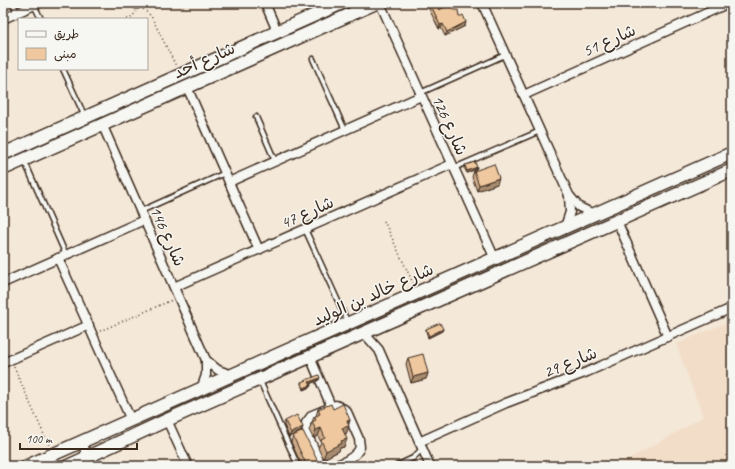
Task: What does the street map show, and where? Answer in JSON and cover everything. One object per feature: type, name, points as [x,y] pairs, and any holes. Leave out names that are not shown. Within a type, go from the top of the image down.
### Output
[{"type":"main road","name":"شارع أحد","points":[[3,154],[342,3]]},
{"type":"main road","name":"شارع أحد","points":[[3,169],[371,4]]},
{"type":"main road","points":[[144,91],[143,98],[151,103]]},
{"type":"main road","name":"شارع خالد بن الوليد","points":[[27,466],[732,153]]},
{"type":"main road","name":"شارع خالد بن الوليد","points":[[68,466],[87,462],[167,420],[732,170]]},
{"type":"main road","points":[[414,294],[410,304],[418,309]]},
{"type":"main road","points":[[392,304],[399,309],[398,318]]},
{"type":"street","points":[[265,3],[277,31]]},
{"type":"street","name":"شارع 126","points":[[380,3],[495,259]]},
{"type":"street","points":[[482,3],[569,195],[579,207],[594,214]]},
{"type":"street","name":"شارع 51","points":[[524,95],[729,3]]},
{"type":"street","points":[[3,19],[37,4]]},
{"type":"street","points":[[187,87],[259,250]]},
{"type":"street","points":[[229,182],[345,130],[420,94]]},
{"type":"street","name":"شارع 146","points":[[102,124],[206,360],[206,375],[201,389]]},
{"type":"street","name":"شارع 47","points":[[174,287],[452,166]]},
{"type":"street","points":[[565,227],[570,212],[569,195]]},
{"type":"street","points":[[3,283],[144,220]]},
{"type":"street","points":[[617,221],[668,337]]},
{"type":"street","points":[[62,256],[89,325],[131,420]]},
{"type":"street","name":"شارع 29","points":[[420,445],[506,403],[587,372],[732,308]]},
{"type":"street","points":[[3,363],[89,325]]},
{"type":"street","points":[[377,327],[379,350]]},
{"type":"street","points":[[364,333],[379,350],[430,466]]},
{"type":"street","points":[[310,357],[331,406]]},
{"type":"street","points":[[206,360],[218,370],[232,375]]},
{"type":"street","points":[[331,406],[340,406],[347,412],[359,439],[360,447],[353,457],[335,465],[328,466],[320,459],[305,427],[309,417],[331,406]]},
{"type":"street","points":[[167,420],[188,466]]},
{"type":"street","points":[[83,441],[87,462]]},
{"type":"lane","points":[[13,3],[17,13]]},
{"type":"lane","points":[[37,4],[41,18]]},
{"type":"lane","points":[[420,94],[506,55]]},
{"type":"lane","points":[[313,59],[345,130]]},
{"type":"lane","points":[[63,70],[85,117]]},
{"type":"lane","points":[[256,117],[275,161]]},
{"type":"lane","points":[[452,166],[540,131]]},
{"type":"lane","points":[[24,160],[62,256]]},
{"type":"lane","points":[[140,211],[225,173]]},
{"type":"lane","points":[[305,229],[348,323]]},
{"type":"lane","points":[[259,379],[298,466]]},
{"type":"lane","points":[[396,466],[413,458],[420,445]]},
{"type":"path","points":[[128,18],[136,13],[137,7],[147,12],[151,16],[180,75]]},
{"type":"path","points":[[384,220],[414,294]]},
{"type":"path","points":[[93,334],[178,297]]},
{"type":"path","points":[[11,360],[53,454]]},
{"type":"shaded area","points":[[732,320],[732,466],[617,466],[703,417],[676,344]]},
{"type":"building","points":[[430,3],[436,3],[439,10],[451,4],[454,10],[458,10],[459,17],[463,15],[466,22],[447,32],[443,24],[440,25]]},
{"type":"building","points":[[475,162],[477,167],[467,171],[465,165]]},
{"type":"building","points":[[494,164],[499,178],[479,185],[474,171]]},
{"type":"building","points":[[440,323],[443,329],[429,336],[426,329]]},
{"type":"building","points":[[423,354],[428,373],[413,377],[408,358]]},
{"type":"building","points":[[319,375],[320,378],[309,382],[311,385],[304,388],[301,382]]},
{"type":"building","points":[[331,404],[333,409],[343,404],[350,420],[347,421],[349,426],[342,428],[347,439],[341,441],[342,443],[326,451],[321,440],[325,438],[321,428],[316,430],[312,422],[316,420],[314,417],[320,414],[318,409]]},
{"type":"building","points":[[297,415],[303,427],[291,433],[285,421]]},
{"type":"building","points":[[303,431],[320,466],[307,466],[293,436]]},
{"type":"building","points":[[339,461],[341,466],[329,466]]}]
